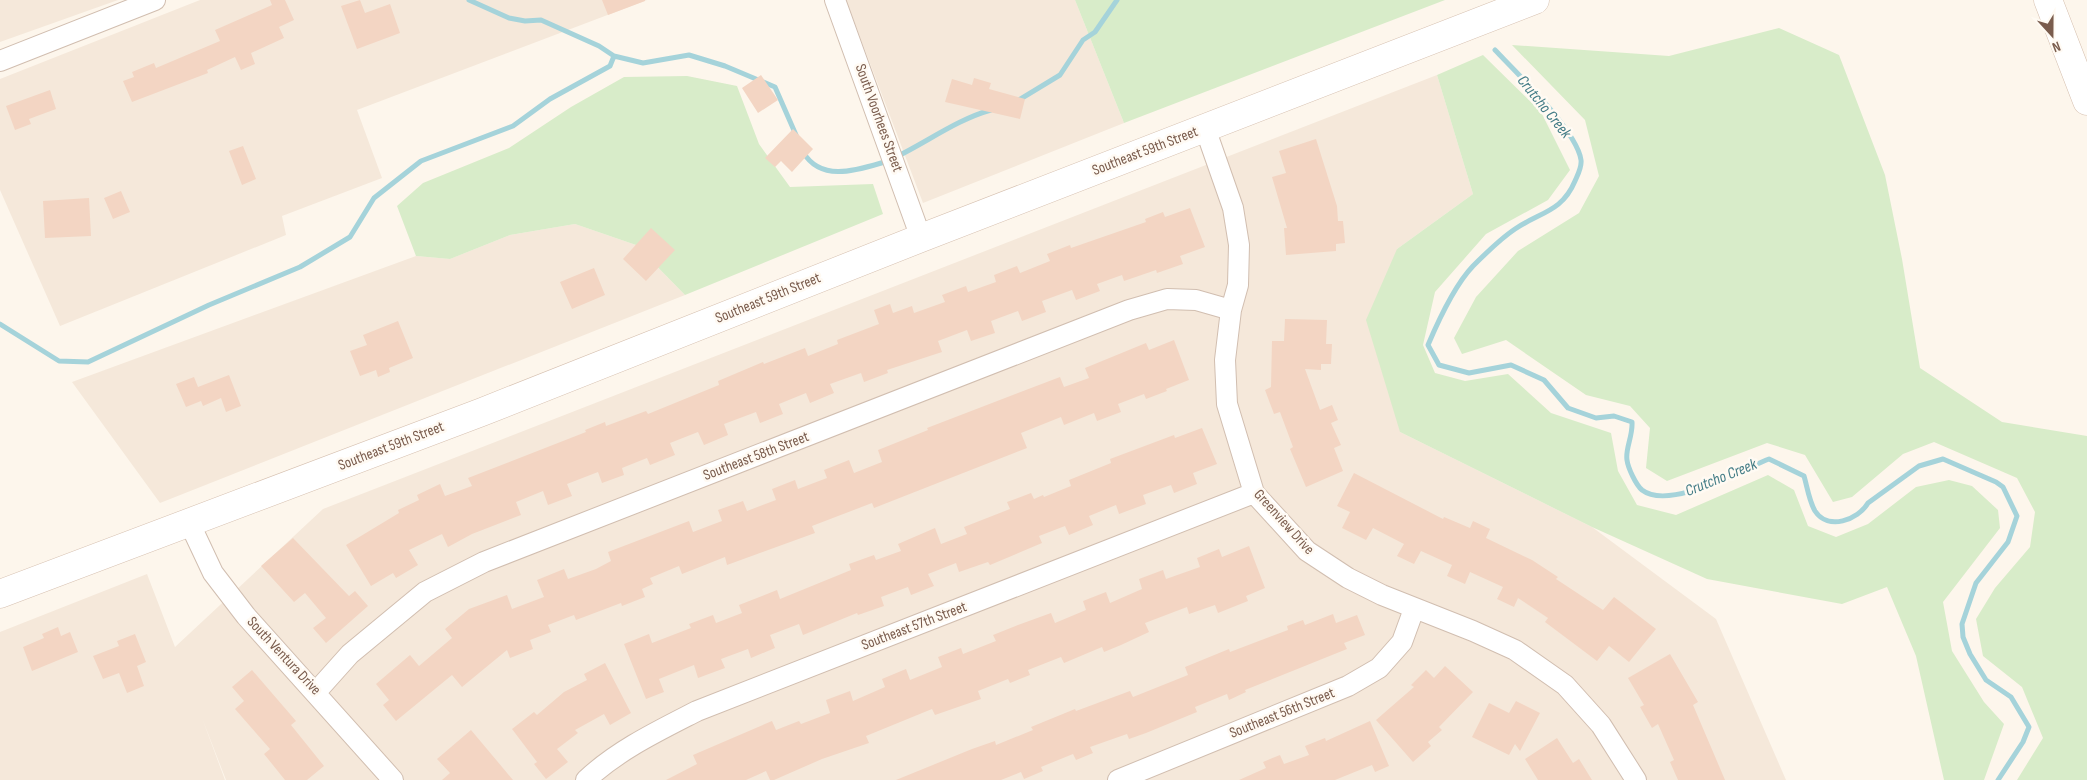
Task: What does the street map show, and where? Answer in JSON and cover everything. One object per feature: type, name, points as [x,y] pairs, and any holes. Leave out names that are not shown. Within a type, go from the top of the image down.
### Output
[{"type":"main road","name":"Southeast 59th Street","points":[[0,594],[482,412],[921,238],[1535,0]]},
{"type":"main road","points":[[2048,0],[2087,101]]},
{"type":"street","points":[[0,61],[155,0]]},
{"type":"street","name":"South Voorhees Street","points":[[835,0],[921,238]]},
{"type":"street","name":"Greenview Drive","points":[[1204,128],[1233,208],[1239,245],[1238,284],[1231,310],[1225,360],[1228,404],[1254,493],[1307,551],[1348,578],[1414,609],[1473,631],[1515,650],[1565,685],[1601,725],[1636,780]]},
{"type":"street","name":"Southeast 58th Street","points":[[316,692],[350,654],[426,592],[484,562],[1129,310],[1167,299],[1196,300],[1231,310]]},
{"type":"street","name":"Southeast 57th Street","points":[[586,780],[600,767],[648,736],[697,711],[1254,493]]},
{"type":"street","name":"South Ventura Drive","points":[[189,522],[213,573],[246,616],[394,780]]},
{"type":"street","name":"Southeast 56th Street","points":[[1118,780],[1348,686],[1378,668],[1402,642],[1414,609]]},
{"type":"shaded area","points":[[0,0],[118,0],[0,42]]},
{"type":"shaded area","points":[[200,0],[647,0],[357,110],[382,178],[282,216],[286,235],[60,326],[0,190],[0,79]]},
{"type":"shaded area","points":[[846,0],[1075,0],[1124,123],[923,203]]},
{"type":"shaded area","points":[[1437,75],[1473,194],[1397,249],[1400,432],[1592,527],[1716,619],[1786,780],[226,780],[202,718],[225,780],[0,780],[0,632],[147,574],[175,647],[323,509]]},
{"type":"shaded area","points":[[575,224],[636,245],[685,295],[160,503],[72,382],[416,256],[450,259],[510,235]]},
{"type":"green space","points":[[1075,0],[1445,0],[1124,123]]},
{"type":"green space","points":[[1779,28],[1839,55],[1885,175],[1902,259],[1920,368],[2002,422],[2087,436],[2087,780],[2017,780],[2043,738],[2022,687],[1983,656],[1976,619],[1995,588],[2030,547],[2035,512],[2017,478],[1934,442],[1903,454],[1852,497],[1833,502],[1805,455],[1767,443],[1667,481],[1646,468],[1650,428],[1630,406],[1586,395],[1506,340],[1462,354],[1454,338],[1476,297],[1518,251],[1579,213],[1599,176],[1585,120],[1512,45],[1669,56]]},
{"type":"green space","points":[[1483,55],[1541,112],[1570,170],[1548,200],[1486,234],[1435,292],[1423,345],[1435,373],[1465,381],[1508,374],[1551,413],[1611,433],[1618,471],[1637,505],[1676,515],[1768,475],[1794,490],[1808,526],[1836,537],[1868,524],[1916,487],[1949,480],[1972,486],[1998,510],[2000,528],[1943,602],[1952,651],[1984,702],[2004,724],[1984,780],[1944,780],[1916,656],[1887,587],[1842,604],[1707,579],[1592,527],[1400,432],[1366,320],[1397,249],[1473,194],[1437,75]]},
{"type":"green space","points":[[687,76],[737,86],[759,144],[790,187],[873,184],[883,214],[685,295],[636,245],[575,224],[510,235],[450,259],[416,256],[397,206],[423,183],[509,148],[571,107],[624,77]]},
{"type":"building","points":[[270,0],[285,0],[294,20],[279,27],[284,38],[251,53],[255,64],[241,70],[235,57],[207,70],[208,73],[132,102],[123,81],[134,77],[132,72],[154,63],[156,68],[220,41],[215,30],[272,5]]},
{"type":"building","points":[[360,0],[365,13],[390,4],[400,33],[357,49],[341,6]]},
{"type":"building","points":[[602,0],[645,0],[645,1],[608,15]]},
{"type":"building","points":[[761,75],[778,100],[758,113],[742,88]]},
{"type":"building","points":[[974,78],[991,83],[989,89],[1025,99],[1020,119],[945,102],[952,79],[972,85]]},
{"type":"building","points":[[50,90],[56,109],[29,119],[31,124],[15,130],[6,106]]},
{"type":"building","points":[[793,129],[813,149],[792,172],[781,161],[775,167],[765,158]]},
{"type":"building","points":[[1316,139],[1337,206],[1338,221],[1343,221],[1345,243],[1336,244],[1336,251],[1286,255],[1284,228],[1287,228],[1272,177],[1286,173],[1279,151]]},
{"type":"building","points":[[243,146],[256,179],[242,185],[229,151]]},
{"type":"building","points":[[121,191],[130,212],[113,219],[104,198]]},
{"type":"building","points":[[89,198],[91,236],[45,238],[43,201]]},
{"type":"building","points":[[1190,208],[1205,247],[1180,256],[1183,264],[1157,273],[1156,270],[1124,281],[1122,275],[1097,284],[1100,291],[1076,300],[1072,290],[1042,301],[1046,312],[1022,321],[1018,311],[991,321],[995,333],[971,341],[967,330],[938,341],[942,352],[887,370],[888,373],[864,382],[861,373],[830,384],[834,393],[810,403],[806,393],[779,404],[783,414],[760,423],[756,412],[724,424],[728,435],[704,445],[698,432],[670,443],[675,455],[650,465],[647,458],[622,468],[624,475],[602,483],[598,472],[567,484],[572,496],[548,505],[543,491],[516,502],[521,515],[472,534],[448,547],[442,534],[409,550],[418,565],[396,578],[393,573],[371,586],[346,545],[399,513],[398,510],[419,500],[417,495],[440,484],[445,496],[472,486],[468,478],[586,432],[585,430],[605,422],[606,426],[646,411],[648,414],[719,385],[718,381],[763,362],[764,364],[805,348],[808,356],[838,344],[837,340],[879,324],[874,310],[890,304],[893,313],[912,306],[914,313],[945,302],[942,295],[966,286],[968,292],[996,282],[994,275],[1017,266],[1020,273],[1050,261],[1047,254],[1070,245],[1071,248],[1146,222],[1145,219],[1163,212],[1165,217]]},
{"type":"building","points":[[651,228],[675,250],[646,281],[623,259]]},
{"type":"building","points":[[594,268],[605,295],[572,309],[560,282]]},
{"type":"building","points":[[1285,319],[1327,320],[1326,344],[1332,344],[1331,364],[1321,364],[1321,370],[1305,369],[1320,410],[1332,405],[1338,420],[1331,423],[1341,445],[1334,448],[1343,471],[1306,487],[1290,449],[1293,447],[1280,412],[1274,414],[1265,390],[1271,387],[1272,341],[1284,341]]},
{"type":"building","points":[[398,321],[413,358],[389,368],[390,372],[378,377],[376,370],[360,376],[350,351],[367,345],[363,335]]},
{"type":"building","points":[[1174,340],[1189,380],[1166,389],[1167,391],[1146,399],[1144,394],[1118,404],[1121,412],[1097,421],[1094,413],[1064,425],[1061,417],[1021,433],[1027,448],[874,508],[872,503],[812,526],[815,533],[727,565],[725,557],[682,574],[679,566],[650,578],[653,584],[642,589],[645,597],[622,606],[621,603],[576,620],[574,615],[548,625],[551,632],[530,640],[533,649],[510,658],[507,650],[462,687],[452,675],[396,721],[383,705],[389,700],[376,684],[410,655],[419,666],[452,638],[445,629],[469,609],[507,595],[512,609],[544,597],[537,580],[564,569],[568,579],[596,569],[611,561],[608,552],[689,521],[693,532],[722,521],[718,510],[743,501],[747,511],[776,500],[772,489],[795,480],[798,489],[827,478],[824,470],[849,460],[854,473],[882,462],[878,450],[928,430],[927,428],[1060,377],[1064,387],[1089,378],[1085,368],[1146,343],[1149,350]]},
{"type":"building","points":[[229,375],[241,406],[226,412],[221,398],[203,406],[201,401],[186,407],[176,384],[194,377],[198,387]]},
{"type":"building","points":[[1202,428],[1217,464],[1193,473],[1197,484],[1174,493],[1171,485],[1143,495],[1146,504],[1119,514],[1116,505],[1089,516],[1093,525],[1069,535],[1065,526],[1039,536],[1042,543],[990,565],[988,562],[959,572],[956,563],[928,574],[934,586],[911,595],[908,587],[881,597],[884,606],[858,615],[857,613],[803,635],[799,624],[770,635],[775,648],[751,658],[748,649],[721,659],[725,668],[698,678],[694,665],[659,679],[664,692],[646,699],[624,644],[649,634],[652,643],[691,628],[689,624],[713,615],[716,623],[742,613],[739,605],[777,590],[780,599],[851,570],[849,564],[874,555],[876,560],[901,551],[898,544],[935,528],[941,544],[967,534],[964,527],[1010,509],[1007,502],[1031,493],[1034,499],[1043,495],[1044,497],[1071,486],[1069,480],[1111,463],[1110,459],[1174,435],[1175,438]]},
{"type":"building","points":[[1354,473],[1443,519],[1444,517],[1470,528],[1473,521],[1490,529],[1486,538],[1532,560],[1558,577],[1556,579],[1603,610],[1614,597],[1656,629],[1629,662],[1609,646],[1597,661],[1545,622],[1548,618],[1518,598],[1514,607],[1497,599],[1503,587],[1470,572],[1465,584],[1447,576],[1452,565],[1421,551],[1414,564],[1397,556],[1404,544],[1373,528],[1366,540],[1342,528],[1350,512],[1337,506]]},
{"type":"building","points":[[293,538],[349,596],[355,591],[368,606],[326,643],[313,628],[326,618],[305,593],[294,602],[261,566]]},
{"type":"building","points":[[1249,546],[1265,588],[1246,596],[1248,601],[1218,613],[1215,605],[1189,614],[1187,607],[1145,623],[1149,632],[1121,645],[1104,652],[1102,647],[1064,663],[1061,657],[1028,670],[1030,675],[1010,683],[1008,679],[978,691],[981,699],[935,715],[932,709],[866,736],[869,743],[822,759],[774,780],[770,780],[766,771],[746,780],[666,780],[697,764],[693,755],[772,721],[776,730],[799,721],[801,724],[830,713],[826,700],[850,691],[853,701],[885,687],[882,679],[906,669],[910,680],[942,667],[938,657],[961,648],[963,654],[996,641],[993,635],[1018,625],[1051,613],[1055,623],[1086,610],[1083,601],[1106,592],[1110,603],[1142,589],[1139,579],[1163,570],[1166,579],[1200,567],[1197,558],[1219,549],[1222,557]]},
{"type":"building","points":[[1333,614],[1336,623],[1357,615],[1365,635],[1344,643],[1347,649],[1245,690],[1246,692],[1229,700],[1227,694],[1195,707],[1197,712],[1146,733],[1129,739],[1127,734],[1090,747],[1093,753],[1076,760],[1073,754],[1041,767],[1043,771],[1024,779],[1021,772],[1001,780],[896,780],[972,749],[995,741],[996,745],[1033,730],[1031,727],[1075,709],[1076,711],[1130,691],[1133,697],[1188,675],[1185,667],[1229,649],[1230,652],[1288,630],[1287,626],[1303,620],[1305,625]]},
{"type":"building","points":[[58,627],[61,636],[70,632],[78,652],[32,671],[23,647],[44,638],[42,634]]},
{"type":"building","points":[[135,634],[146,662],[137,666],[144,686],[127,693],[119,673],[103,679],[93,656],[119,646],[117,641]]},
{"type":"building","points":[[1670,654],[1698,702],[1693,705],[1725,780],[1678,780],[1670,762],[1674,760],[1658,724],[1652,728],[1640,707],[1644,705],[1628,678]]},
{"type":"building","points":[[605,663],[631,713],[610,725],[604,714],[575,730],[578,733],[557,749],[568,762],[546,779],[534,764],[537,762],[512,729],[534,712],[537,715],[564,692],[587,680],[584,674]]},
{"type":"building","points":[[1445,666],[1473,692],[1439,727],[1442,730],[1428,742],[1431,746],[1413,762],[1376,720],[1414,687],[1411,685],[1426,670],[1434,678]]},
{"type":"building","points":[[252,670],[296,721],[291,725],[324,766],[307,780],[285,780],[264,754],[270,749],[235,709],[244,701],[232,687]]},
{"type":"building","points":[[1516,701],[1540,713],[1520,751],[1515,744],[1509,755],[1472,737],[1489,703],[1509,713]]},
{"type":"building","points":[[1370,721],[1389,766],[1375,772],[1372,765],[1335,780],[1239,780],[1266,768],[1263,762],[1280,755],[1284,764],[1309,755],[1305,746],[1325,738],[1326,741]]},
{"type":"building","points":[[471,730],[513,780],[442,780],[450,773],[437,759]]},
{"type":"building","points":[[1557,738],[1573,763],[1579,759],[1592,780],[1538,780],[1525,759]]},
{"type":"waterway","points":[[469,0],[509,18],[525,21],[541,20],[599,46],[614,56],[643,63],[689,55],[725,66],[775,87],[796,135]]},
{"type":"waterway","points":[[1017,101],[1060,75],[1083,40],[1095,32],[1117,0]]},
{"type":"waterway","name":"Crutcho Creek","points":[[1495,50],[1558,118],[1577,148],[1581,165],[1575,181],[1564,199],[1550,210],[1524,223],[1504,237],[1466,274],[1453,293],[1428,345],[1439,365],[1469,373],[1511,365],[1544,380],[1568,408],[1596,418],[1614,416],[1632,422],[1627,451],[1628,463],[1640,488],[1654,495],[1669,496],[1687,492],[1724,479],[1769,459],[1804,476],[1815,511],[1827,521],[1835,522],[1843,521],[1857,514],[1868,503],[1919,466],[1943,459],[1996,482],[2003,487],[2017,516],[2008,542],[1976,583],[1962,624],[1963,637],[1970,654],[1986,680],[2011,697],[2029,727],[2023,742],[1998,780]]},
{"type":"waterway","points":[[0,324],[59,361],[88,362],[209,305],[300,267],[350,237],[374,198],[421,161],[513,126],[550,99],[610,66],[614,56]]},
{"type":"waterway","points":[[896,157],[967,119],[991,110]]},
{"type":"waterway","points":[[803,152],[811,162],[820,168],[831,171],[854,170],[888,161]]}]
